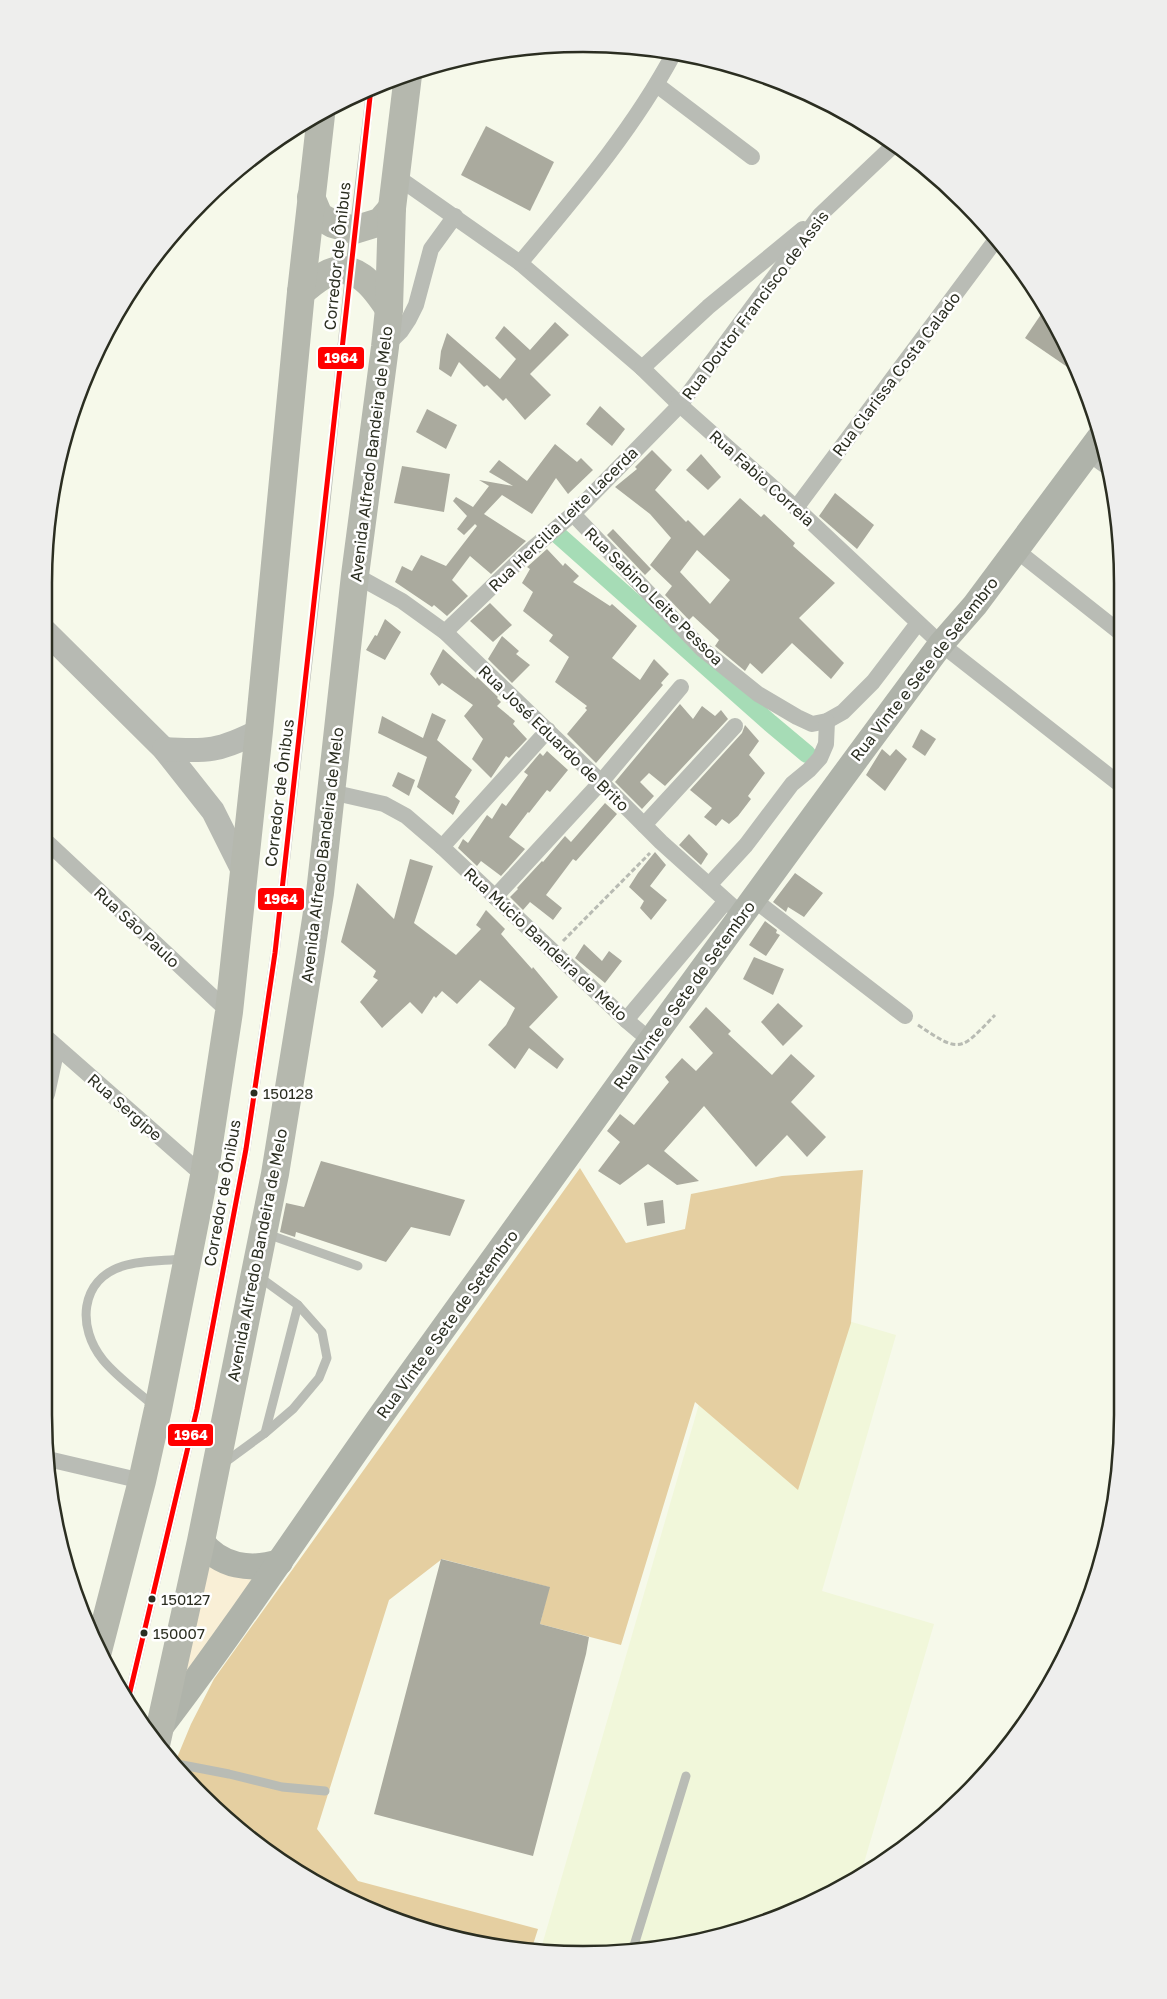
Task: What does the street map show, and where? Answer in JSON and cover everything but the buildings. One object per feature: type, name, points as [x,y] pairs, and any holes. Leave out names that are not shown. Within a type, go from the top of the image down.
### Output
[{"type":"highway","name":"Avenida Alfredo Bandeira de Melo","points":[[159,1734],[201,1542],[263,1233],[320,893],[355,575],[385,347],[389,309],[392,208],[407,83]]},
{"type":"highway","points":[[101,1638],[142,1481],[158,1410],[204,1176],[229,1012],[259,731],[300,292],[320,123]]},
{"type":"highway","points":[[311,197],[319,216],[333,224],[354,230],[380,222],[392,208]]},
{"type":"highway","points":[[300,292],[323,276],[336,271],[350,271],[363,277],[376,287],[389,309]]},
{"type":"main road","name":"Rua Vinte e Sete de Setembro","points":[[159,1735],[390,1404],[651,1041],[740,905],[840,780],[941,644],[975,605],[1016,550],[1098,453]]},
{"type":"main road","points":[[201,1542],[214,1556],[231,1563],[264,1566],[280,1562]]},
{"type":"street","points":[[520,263],[601,166],[657,85],[670,60]]},
{"type":"street","points":[[657,85],[752,157]]},
{"type":"street","name":"Rua Doutor Francisco de Assis","points":[[680,405],[767,290],[820,215],[889,149]]},
{"type":"street","name":"Rua Fabio Correia","points":[[396,176],[520,263],[642,368],[680,405],[796,508],[941,644],[1114,780]]},
{"type":"street","points":[[642,368],[708,307],[820,215]]},
{"type":"street","points":[[385,347],[410,320],[431,249],[437,238],[455,216]]},
{"type":"street","name":"Rua Clarissa Costa Calado","points":[[796,508],[992,244]]},
{"type":"street","name":"Rua Hercilia Leite Lacerda","points":[[445,632],[528,553],[573,514],[680,405]]},
{"type":"street","name":"Rua Sabino Leite Pessoa","points":[[573,514],[702,649],[734,676],[758,694],[796,717],[812,724],[827,721]]},
{"type":"street","points":[[1016,550],[1114,628]]},
{"type":"street","name":"Rua José Eduardo de Brito","points":[[355,575],[402,601],[445,632],[548,730],[644,826],[710,884],[906,1016]]},
{"type":"street","points":[[710,884],[746,845],[792,784],[820,758],[826,744],[827,721],[843,712],[873,682],[918,623]]},
{"type":"street","points":[[52,644],[164,749],[212,811],[244,873]]},
{"type":"street","points":[[495,897],[601,782],[681,686]]},
{"type":"street","points":[[644,826],[735,726]]},
{"type":"street","points":[[442,847],[548,730]]},
{"type":"street","points":[[164,749],[203,751],[216,749],[232,745],[259,731]]},
{"type":"street","name":"Rua Múcio Bandeira de Melo","points":[[331,792],[384,804],[406,816],[442,847],[626,1020],[651,1041]]},
{"type":"street","name":"Rua São Paulo","points":[[52,847],[229,1012]]},
{"type":"street","points":[[626,1020],[740,905]]},
{"type":"street","name":"Rua Sergipe","points":[[52,1043],[204,1176]]},
{"type":"street","points":[[55,1461],[142,1481]]},
{"type":"lane","name":"Corredor de Ônibus","points":[[130,1691],[196,1409],[246,1149],[278,933],[354,230],[371,97]]},
{"type":"lane","points":[[263,1233],[358,1266]]},
{"type":"lane","points":[[158,1410],[103,1360],[90,1340],[86,1322],[86,1306],[91,1292],[100,1280],[112,1270],[136,1263],[188,1259]]},
{"type":"lane","points":[[216,1469],[265,1433],[292,1409],[319,1378],[327,1358],[322,1332],[298,1305],[254,1274]]},
{"type":"lane","points":[[265,1433],[298,1305]]},
{"type":"lane","points":[[183,1765],[282,1787],[324,1790]]},
{"type":"lane","points":[[635,1944],[686,1776]]},
{"type":"path","points":[[553,951],[661,842]]},
{"type":"path","points":[[906,1016],[943,1042],[957,1045],[969,1041],[995,1015]]},
{"type":"shaded area","points":[[580,1168],[626,1243],[685,1229],[691,1194],[782,1176],[863,1170],[851,1323],[798,1490],[695,1402],[621,1645],[540,1624],[549,1587],[442,1559],[389,1600],[317,1829],[358,1881],[538,1929],[533,1944],[480,1936],[446,1928],[380,1906],[349,1892],[288,1857],[233,1815],[177,1758],[191,1724],[214,1679]]},
{"type":"shaded area","points":[[733,1287],[896,1335],[822,1591],[934,1624],[863,1867],[818,1892],[787,1906],[721,1928],[653,1942],[584,1946],[542,1944]]},
{"type":"shaded area","points":[[208,1563],[261,1571],[170,1710]]},
{"type":"waterway","points":[[557,534],[807,754]]},
{"type":"transit line","name":"1964","points":[[130,1691],[197,1409],[246,1149],[275,953],[370,98]]},
{"type":"place","name":"150128","points":[[254,1093]]},
{"type":"place","name":"150127","points":[[152,1599]]},
{"type":"place","name":"150007","points":[[144,1633]]}]
